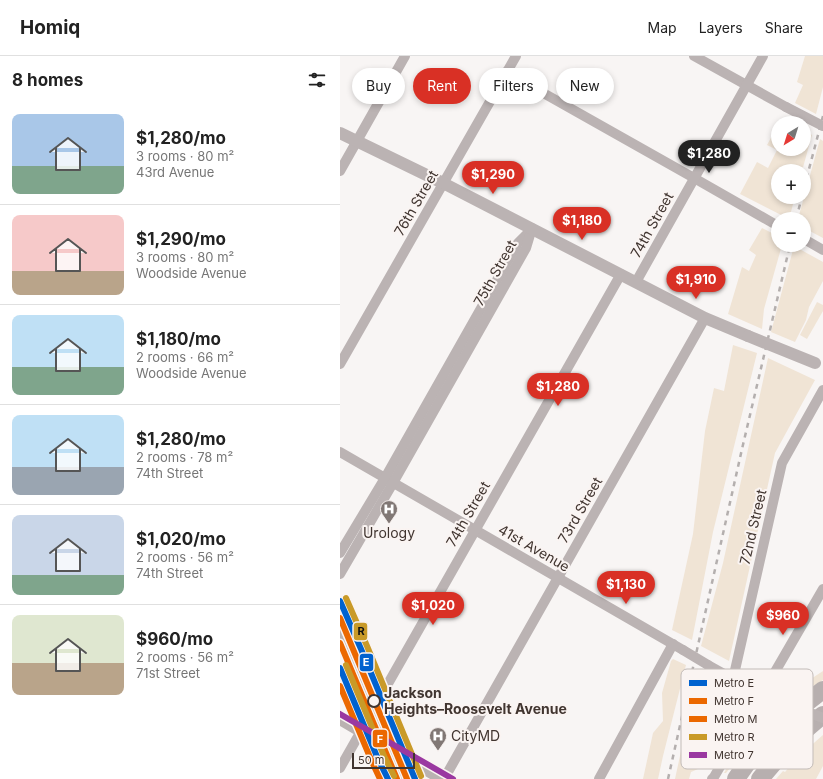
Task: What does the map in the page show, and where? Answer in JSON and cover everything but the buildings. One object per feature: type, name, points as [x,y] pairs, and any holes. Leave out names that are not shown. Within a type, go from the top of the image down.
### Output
[{"type":"highway","points":[[813,698],[823,690]]},
{"type":"highway","points":[[813,725],[823,717]]},
{"type":"highway","points":[[736,779],[743,769]]},
{"type":"highway","points":[[760,779],[768,769]]},
{"type":"main road","points":[[340,631],[401,779]]},
{"type":"main road","points":[[340,718],[444,779]]},
{"type":"street","points":[[340,171],[405,56]]},
{"type":"street","name":"76th Street","points":[[508,68],[516,56]]},
{"type":"street","points":[[694,56],[823,126]]},
{"type":"street","name":"74th Street","points":[[636,282],[763,56]]},
{"type":"street","points":[[548,96],[771,222]]},
{"type":"street","name":"76th Street","points":[[340,364],[488,104]]},
{"type":"street","points":[[340,133],[532,228],[705,318],[819,365]]},
{"type":"street","name":"75th Street","points":[[340,574],[389,480],[518,243],[532,228]]},
{"type":"street","points":[[811,243],[823,250]]},
{"type":"street","name":"74th Street","points":[[340,768],[621,274]]},
{"type":"street","name":"73rd Street","points":[[444,779],[705,318]]},
{"type":"street","name":"72nd Street","points":[[735,669],[782,462],[823,390]]},
{"type":"street","name":"41st Avenue","points":[[340,452],[715,669]]},
{"type":"street","name":"75th Street","points":[[340,553],[389,480]]},
{"type":"street","points":[[777,669],[823,589]]},
{"type":"street","points":[[599,779],[673,644]]},
{"type":"street","name":"41st Avenue","points":[[813,713],[823,717]]},
{"type":"street","points":[[712,779],[719,769]]},
{"type":"shaded area","points":[[805,56],[823,56],[823,87],[816,114],[795,103],[803,85],[797,82]]},
{"type":"shaded area","points":[[771,138],[771,147],[767,145]]},
{"type":"shaded area","points":[[820,139],[823,141],[823,238],[811,232],[811,212],[800,212],[802,204],[811,204],[811,172]]},
{"type":"shaded area","points":[[774,156],[806,156],[804,164],[771,164],[771,204],[793,204],[791,212],[775,212],[740,194],[757,162],[768,168]]},
{"type":"shaded area","points":[[762,228],[771,232],[771,252],[780,252],[764,309],[762,329],[728,314],[742,267],[749,271],[756,255],[749,250]]},
{"type":"shaded area","points":[[792,252],[805,252],[823,262],[823,281],[809,307],[806,320],[795,342],[771,332]]},
{"type":"shaded area","points":[[817,302],[823,305],[823,311],[807,339],[800,335]]},
{"type":"shaded area","points":[[733,345],[757,353],[713,532],[692,640],[672,630],[693,534],[705,431],[714,388],[724,391]]},
{"type":"shaded area","points":[[768,358],[815,380],[775,453],[729,661],[701,646],[723,563]]},
{"type":"shaded area","points":[[673,659],[686,665],[685,669],[681,669],[681,685],[658,779],[643,779],[653,733],[663,721],[662,693],[671,661]]},
{"type":"shaded area","points":[[823,671],[823,680],[813,686],[813,678]]},
{"type":"shaded area","points":[[823,735],[823,766],[816,779],[776,779],[783,771],[785,772],[788,769],[813,769],[813,744]]},
{"type":"shaded area","points":[[681,751],[681,769],[698,769],[691,772],[689,779],[675,779]]},
{"type":"shaded area","points":[[726,769],[729,769],[726,773],[724,773]]},
{"type":"railway","points":[[810,164],[823,116]]},
{"type":"railway","points":[[798,212],[800,204]]},
{"type":"railway","points":[[693,669],[788,252]]},
{"type":"railway","points":[[668,779],[681,721]]},
{"type":"metro line","name":"R","points":[[346,598],[421,776]]},
{"type":"metro line","name":"E","points":[[340,601],[415,779]]},
{"type":"metro line","name":"M","points":[[340,618],[407,779]]},
{"type":"metro line","name":"F","points":[[340,643],[397,779]]},
{"type":"metro line","name":"R","points":[[346,665],[384,756],[394,776]]},
{"type":"metro line","name":"E","points":[[340,668],[378,759],[388,779]]},
{"type":"metro line","name":"M","points":[[340,686],[380,779]]},
{"type":"metro line","name":"7","points":[[340,714],[453,779]]},
{"type":"place","name":"Urology","points":[[389,524]]},
{"type":"place","name":"Jackson Heights–Roosevelt Avenue","points":[[374,701]]},
{"type":"place","name":"CityMD","points":[[438,751]]}]
